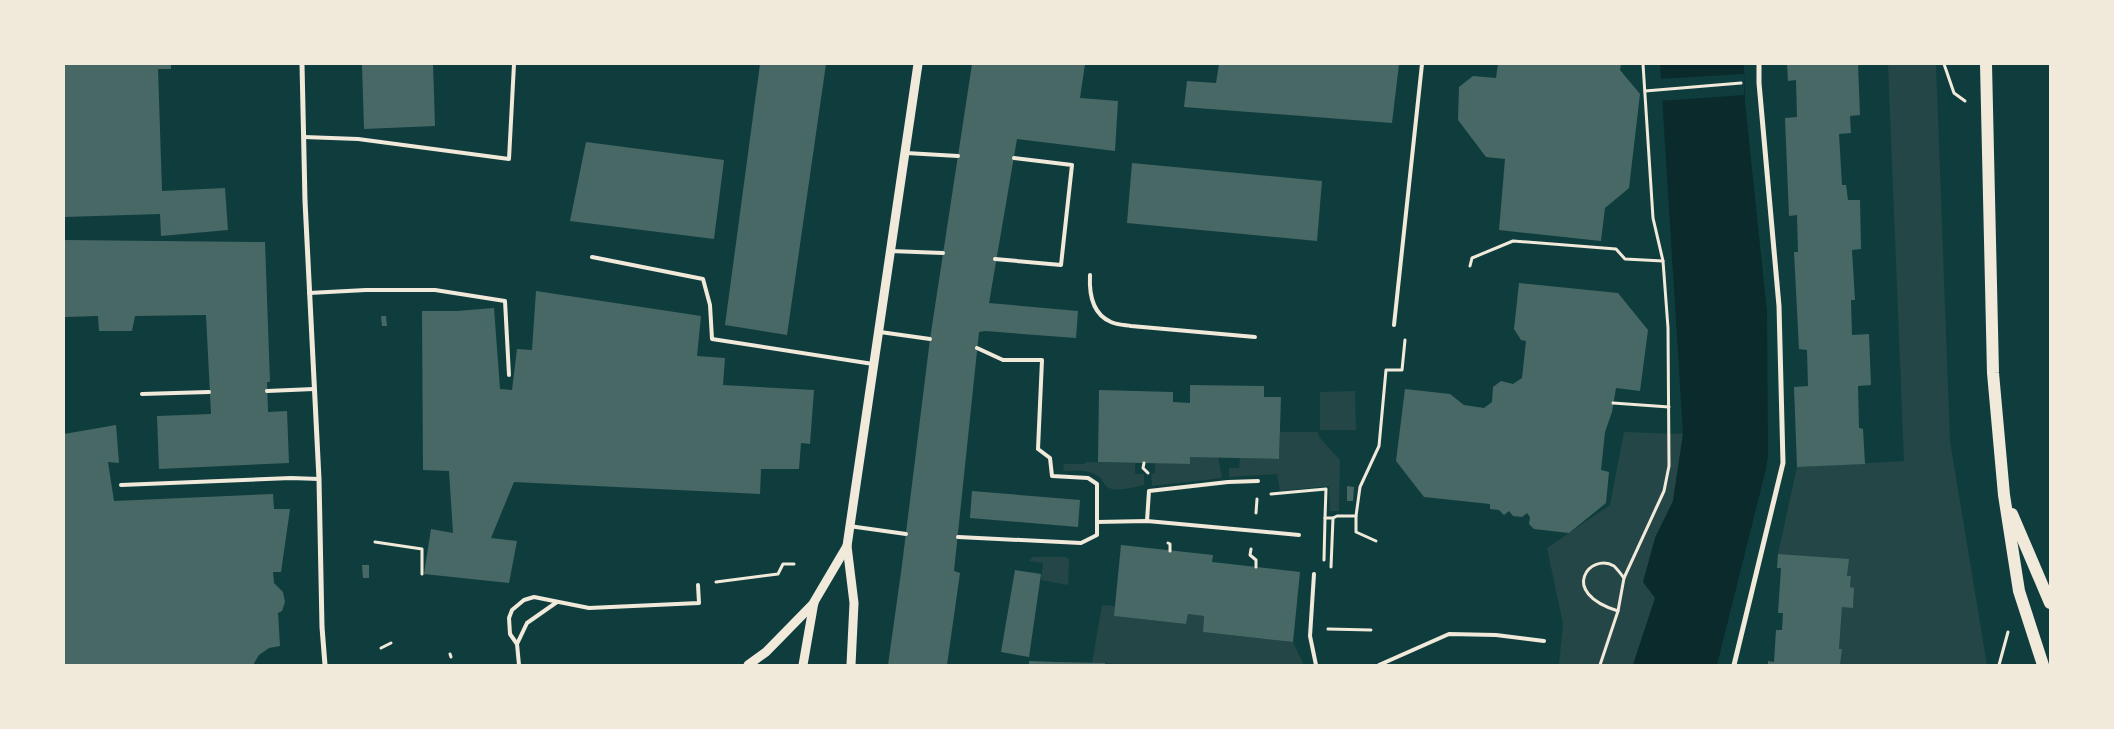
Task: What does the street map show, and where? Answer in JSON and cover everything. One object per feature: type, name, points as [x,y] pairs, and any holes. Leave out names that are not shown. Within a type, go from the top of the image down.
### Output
[{"type":"main road","points":[[1986,64],[1993,373],[2004,495],[2019,591],[2042,665]]},
{"type":"main road","points":[[2004,495],[2050,603]]},
{"type":"street","points":[[302,64],[309,293],[319,479],[322,627],[325,665]]},
{"type":"street","points":[[851,665],[854,603],[847,546],[849,526],[918,64]]},
{"type":"street","points":[[1734,665],[1783,463],[1779,306],[1759,83],[1759,64]]},
{"type":"street","points":[[748,665],[766,652],[814,602],[847,546]]},
{"type":"street","points":[[803,665],[814,602]]},
{"type":"lane","points":[[304,137],[358,139],[509,159],[514,64]]},
{"type":"lane","points":[[1394,325],[1422,64]]},
{"type":"lane","points":[[904,152],[958,156]]},
{"type":"lane","points":[[995,259],[1061,265],[1072,165],[1014,158]]},
{"type":"lane","points":[[890,250],[943,253]]},
{"type":"lane","points":[[592,257],[703,279],[710,306],[712,339],[873,364]]},
{"type":"lane","points":[[1090,276],[1089,294],[1097,312],[1111,322],[1131,326],[1255,337]]},
{"type":"lane","points":[[309,293],[366,290],[435,290],[505,300],[509,375]]},
{"type":"lane","points":[[878,332],[930,340]]},
{"type":"lane","points":[[958,537],[1081,543],[1097,535],[1097,484],[1088,478],[1052,476],[1050,458],[1038,449],[1042,360],[1003,360],[977,348]]},
{"type":"lane","points":[[267,390],[314,389]]},
{"type":"lane","points":[[142,394],[209,392]]},
{"type":"lane","points":[[121,485],[291,478],[319,479]]},
{"type":"lane","points":[[1147,521],[1149,491],[1228,482],[1258,481]]},
{"type":"lane","points":[[1098,522],[1147,521],[1299,535]]},
{"type":"lane","points":[[849,526],[906,534]]},
{"type":"lane","points":[[1314,574],[1310,645],[1316,665]]},
{"type":"lane","points":[[519,665],[517,644],[510,634],[509,618],[512,610],[524,600],[534,597],[589,608],[699,602],[698,585]]},
{"type":"lane","points":[[517,644],[527,623],[557,602]]},
{"type":"lane","points":[[1379,665],[1449,634],[1496,635],[1544,641]]},
{"type":"path","points":[[1600,665],[1618,611],[1624,578],[1664,491],[1669,466],[1668,328],[1663,261],[1653,218],[1644,64]]},
{"type":"path","points":[[1944,64],[1954,93],[1986,117]]},
{"type":"path","points":[[1645,91],[1746,83]]},
{"type":"path","points":[[1470,266],[1472,258],[1513,241],[1616,249],[1625,259],[1663,261]]},
{"type":"path","points":[[1376,541],[1356,532],[1356,516],[1360,487],[1379,446],[1386,370],[1402,370],[1405,339],[1394,325]]},
{"type":"path","points":[[1613,403],[1669,407]]},
{"type":"path","points":[[1267,494],[1326,490],[1323,568]]},
{"type":"path","points":[[1337,516],[1356,516]]},
{"type":"path","points":[[1325,518],[1333,518]]},
{"type":"path","points":[[374,542],[422,549],[422,574]]},
{"type":"path","points":[[1618,611],[1595,601],[1586,592],[1582,582],[1586,572],[1593,566],[1605,563],[1614,566],[1624,578]]},
{"type":"path","points":[[698,585],[778,574],[783,564],[794,564]]},
{"type":"path","points":[[1322,629],[1371,630]]},
{"type":"path","points":[[381,648],[390,643]]},
{"type":"shaded area","points":[[1660,64],[1744,64],[1745,102],[1767,312],[1768,456],[1717,665],[1633,665],[1655,598],[1643,582],[1655,538],[1673,501],[1683,434]]},
{"type":"shaded area","points":[[1888,64],[1936,64],[1950,441],[1987,665],[1840,665],[1842,649],[1839,649],[1842,607],[1853,607],[1854,588],[1850,587],[1851,577],[1847,576],[1848,560],[1778,554],[1797,467],[1904,461]]},
{"type":"shaded area","points":[[1355,391],[1356,430],[1320,430],[1320,392]]},
{"type":"shaded area","points":[[1280,432],[1318,432],[1319,437],[1340,460],[1339,511],[1330,511],[1329,486],[1280,491],[1277,474],[1229,477],[1229,468],[1239,468],[1240,458],[1279,459]]},
{"type":"shaded area","points":[[1624,432],[1683,434],[1673,501],[1655,538],[1655,598],[1633,665],[1559,665],[1563,624],[1547,548],[1610,505]]},
{"type":"shaded area","points":[[1190,457],[1218,457],[1222,478],[1152,486],[1151,474],[1155,473],[1155,463],[1189,464]]},
{"type":"shaded area","points":[[1085,462],[1135,463],[1135,474],[1144,474],[1144,485],[1117,490],[1107,487],[1098,476],[1090,472],[1063,471],[1064,464],[1085,464]]},
{"type":"shaded area","points":[[1033,557],[1065,557],[1069,559],[1068,585],[1041,580],[1043,563],[1029,561]]},
{"type":"shaded area","points":[[1102,605],[1115,606],[1115,616],[1186,624],[1188,614],[1204,616],[1203,632],[1293,642],[1304,665],[1138,665],[1092,663]]},
{"type":"pier","points":[[1744,74],[1744,95],[1659,101],[1658,79]]},
{"type":"building","points":[[64,64],[171,64],[171,69],[158,69],[162,191],[225,188],[228,230],[161,236],[160,214],[64,217]]},
{"type":"building","points":[[362,64],[433,64],[435,126],[364,129]]},
{"type":"building","points":[[760,64],[826,64],[787,335],[725,325]]},
{"type":"building","points":[[972,64],[1085,64],[1080,98],[1118,101],[1115,151],[1017,139],[989,303],[1078,311],[1076,338],[979,332],[954,571],[960,573],[947,665],[888,665],[930,339]]},
{"type":"building","points":[[1219,64],[1399,64],[1392,123],[1184,107],[1187,81],[1216,83]]},
{"type":"building","points":[[1498,64],[1621,64],[1620,70],[1640,94],[1629,188],[1605,208],[1601,241],[1499,230],[1505,159],[1486,157],[1458,120],[1459,87],[1473,76],[1496,78]]},
{"type":"building","points":[[1787,64],[1858,64],[1860,115],[1850,116],[1851,133],[1839,134],[1842,185],[1846,185],[1848,200],[1860,200],[1861,249],[1852,250],[1855,300],[1851,300],[1852,335],[1869,334],[1871,385],[1858,386],[1859,428],[1863,429],[1865,464],[1797,467],[1794,387],[1808,386],[1807,350],[1799,349],[1794,252],[1798,252],[1797,215],[1789,216],[1785,118],[1797,117],[1796,80],[1788,81]]},
{"type":"building","points":[[586,142],[724,160],[714,239],[570,221]]},
{"type":"building","points":[[1132,163],[1322,181],[1317,241],[1127,223]]},
{"type":"building","points":[[64,240],[265,242],[270,382],[267,382],[268,412],[287,411],[289,463],[159,469],[157,416],[211,414],[206,315],[135,316],[132,331],[99,331],[98,316],[64,317]]},
{"type":"building","points":[[1519,283],[1618,293],[1648,330],[1640,391],[1616,388],[1612,412],[1605,432],[1601,470],[1609,472],[1606,503],[1569,533],[1534,529],[1529,524],[1530,517],[1527,513],[1522,517],[1513,516],[1509,511],[1504,515],[1499,510],[1490,509],[1490,504],[1424,497],[1396,461],[1405,389],[1450,394],[1464,405],[1484,408],[1492,402],[1493,387],[1501,381],[1513,384],[1522,378],[1526,341],[1521,340],[1514,329]]},
{"type":"building","points":[[536,291],[701,316],[697,356],[725,358],[723,385],[814,390],[810,444],[801,443],[799,469],[761,469],[760,494],[514,482],[491,538],[517,541],[509,583],[424,574],[431,529],[453,533],[449,471],[423,470],[422,311],[494,308],[500,389],[512,390],[517,349],[532,350]]},
{"type":"building","points":[[381,316],[386,316],[387,326],[382,326]]},
{"type":"building","points":[[1190,385],[1264,386],[1264,397],[1281,397],[1279,459],[1190,457],[1190,464],[1098,462],[1099,390],[1173,392],[1173,402],[1190,403]]},
{"type":"building","points":[[116,425],[119,463],[108,462],[114,501],[273,494],[274,509],[290,509],[281,572],[273,572],[274,583],[283,592],[285,602],[282,611],[278,613],[280,646],[269,648],[259,655],[253,665],[64,665],[64,434]]},
{"type":"building","points":[[1347,486],[1354,487],[1353,501],[1347,501]]},
{"type":"building","points":[[972,491],[1080,500],[1078,527],[970,518]]},
{"type":"building","points":[[1121,545],[1213,555],[1212,562],[1300,572],[1293,642],[1203,632],[1204,616],[1188,614],[1186,624],[1114,616]]},
{"type":"building","points":[[1778,554],[1849,559],[1847,576],[1851,576],[1850,587],[1854,588],[1853,608],[1842,607],[1839,649],[1842,649],[1840,665],[1768,665],[1768,661],[1774,662],[1776,630],[1782,630],[1783,613],[1778,613],[1781,568],[1777,568]]},
{"type":"building","points":[[362,565],[369,565],[369,578],[363,578]]},
{"type":"building","points":[[1015,570],[1041,574],[1029,657],[1001,652]]},
{"type":"building","points":[[1029,661],[1105,663],[1105,665],[1029,665]]}]
